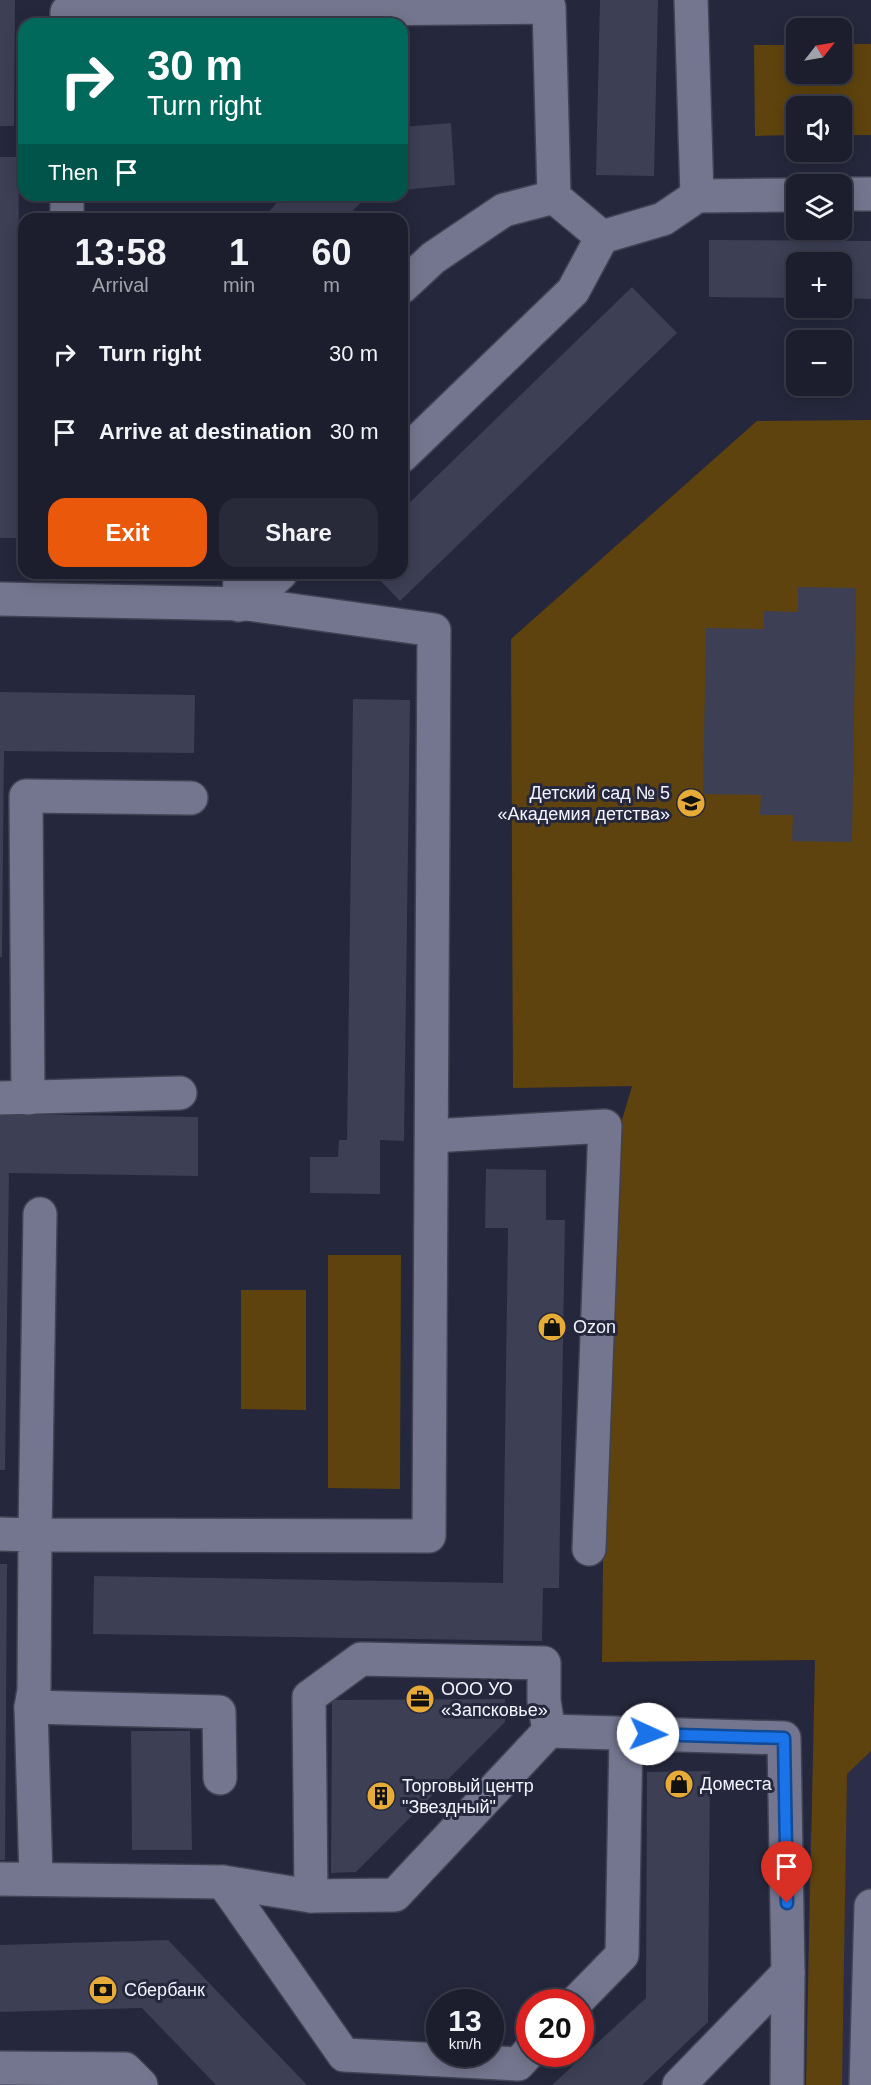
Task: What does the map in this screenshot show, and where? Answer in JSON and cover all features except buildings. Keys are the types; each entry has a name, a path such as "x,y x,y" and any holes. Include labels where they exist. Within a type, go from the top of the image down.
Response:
{"lane":[{"path":"691,0 697,196"},
{"path":"67,18 67,12 549,7 554,197 602,237"},
{"path":"852,195 871,194"},
{"path":"408,450 573,291 602,237 663,219 697,196 786,195"},
{"path":"408,281 433,258 504,210 554,197"},
{"path":"241,579 244,605"},
{"path":"244,605 274,579"},
{"path":"0,599 244,605 434,630 429,1536 0,1534"},
{"path":"180,1093 14,1098 26,796 190,798"},
{"path":"432,1136 605,1126 589,1549"},
{"path":"36,1878 31,1707 34,1690 40,1215"},
{"path":"311,1896 309,1697 362,1659 544,1663 544,1701 549,1731"},
{"path":"31,1707 219,1712 220,1778"},
{"path":"0,1879 223,1882 311,1896 395,1895 549,1731 784,1738 788,1973 787,2085"},
{"path":"589,1989 622,1955 626,1734"},
{"path":"223,1882 344,2055 516,2064"},
{"path":"866,2085 871,1906"},
{"path":"679,2085 788,1973"},
{"path":"0,2068 125,2069 141,2085"}],"shaded area":[{"path":"852,44 871,44 871,135 852,135 852,96 786,96 786,135 755,136 754,45 786,45 786,84 852,84"},
{"path":"871,420 871,1751 847,1774 842,2085 806,2085 815,1660 602,1662 607,1171 632,1086 513,1088 511,639 757,421"},
{"path":"328,1255 401,1255 400,1489 328,1488"},
{"path":"241,1290 306,1290 306,1410 241,1409"},
{"path":"871,1690 871,2085 806,2085 810,1835"}],"place":[{"name":"Детский сад № 5 «Академия детства»","path":"691,803"},
{"name":"Ozon","path":"552,1327"},
{"name":"ООО УО «Запсковье»","path":"420,1699"},
{"name":"Доместа","path":"679,1784"},
{"name":"Торговый центр \"Звездный\"","path":"381,1796"},
{"name":"Сбербанк","path":"103,1990"}],"route":[{"path":"648,1734 784,1738 787,1903"}]}
